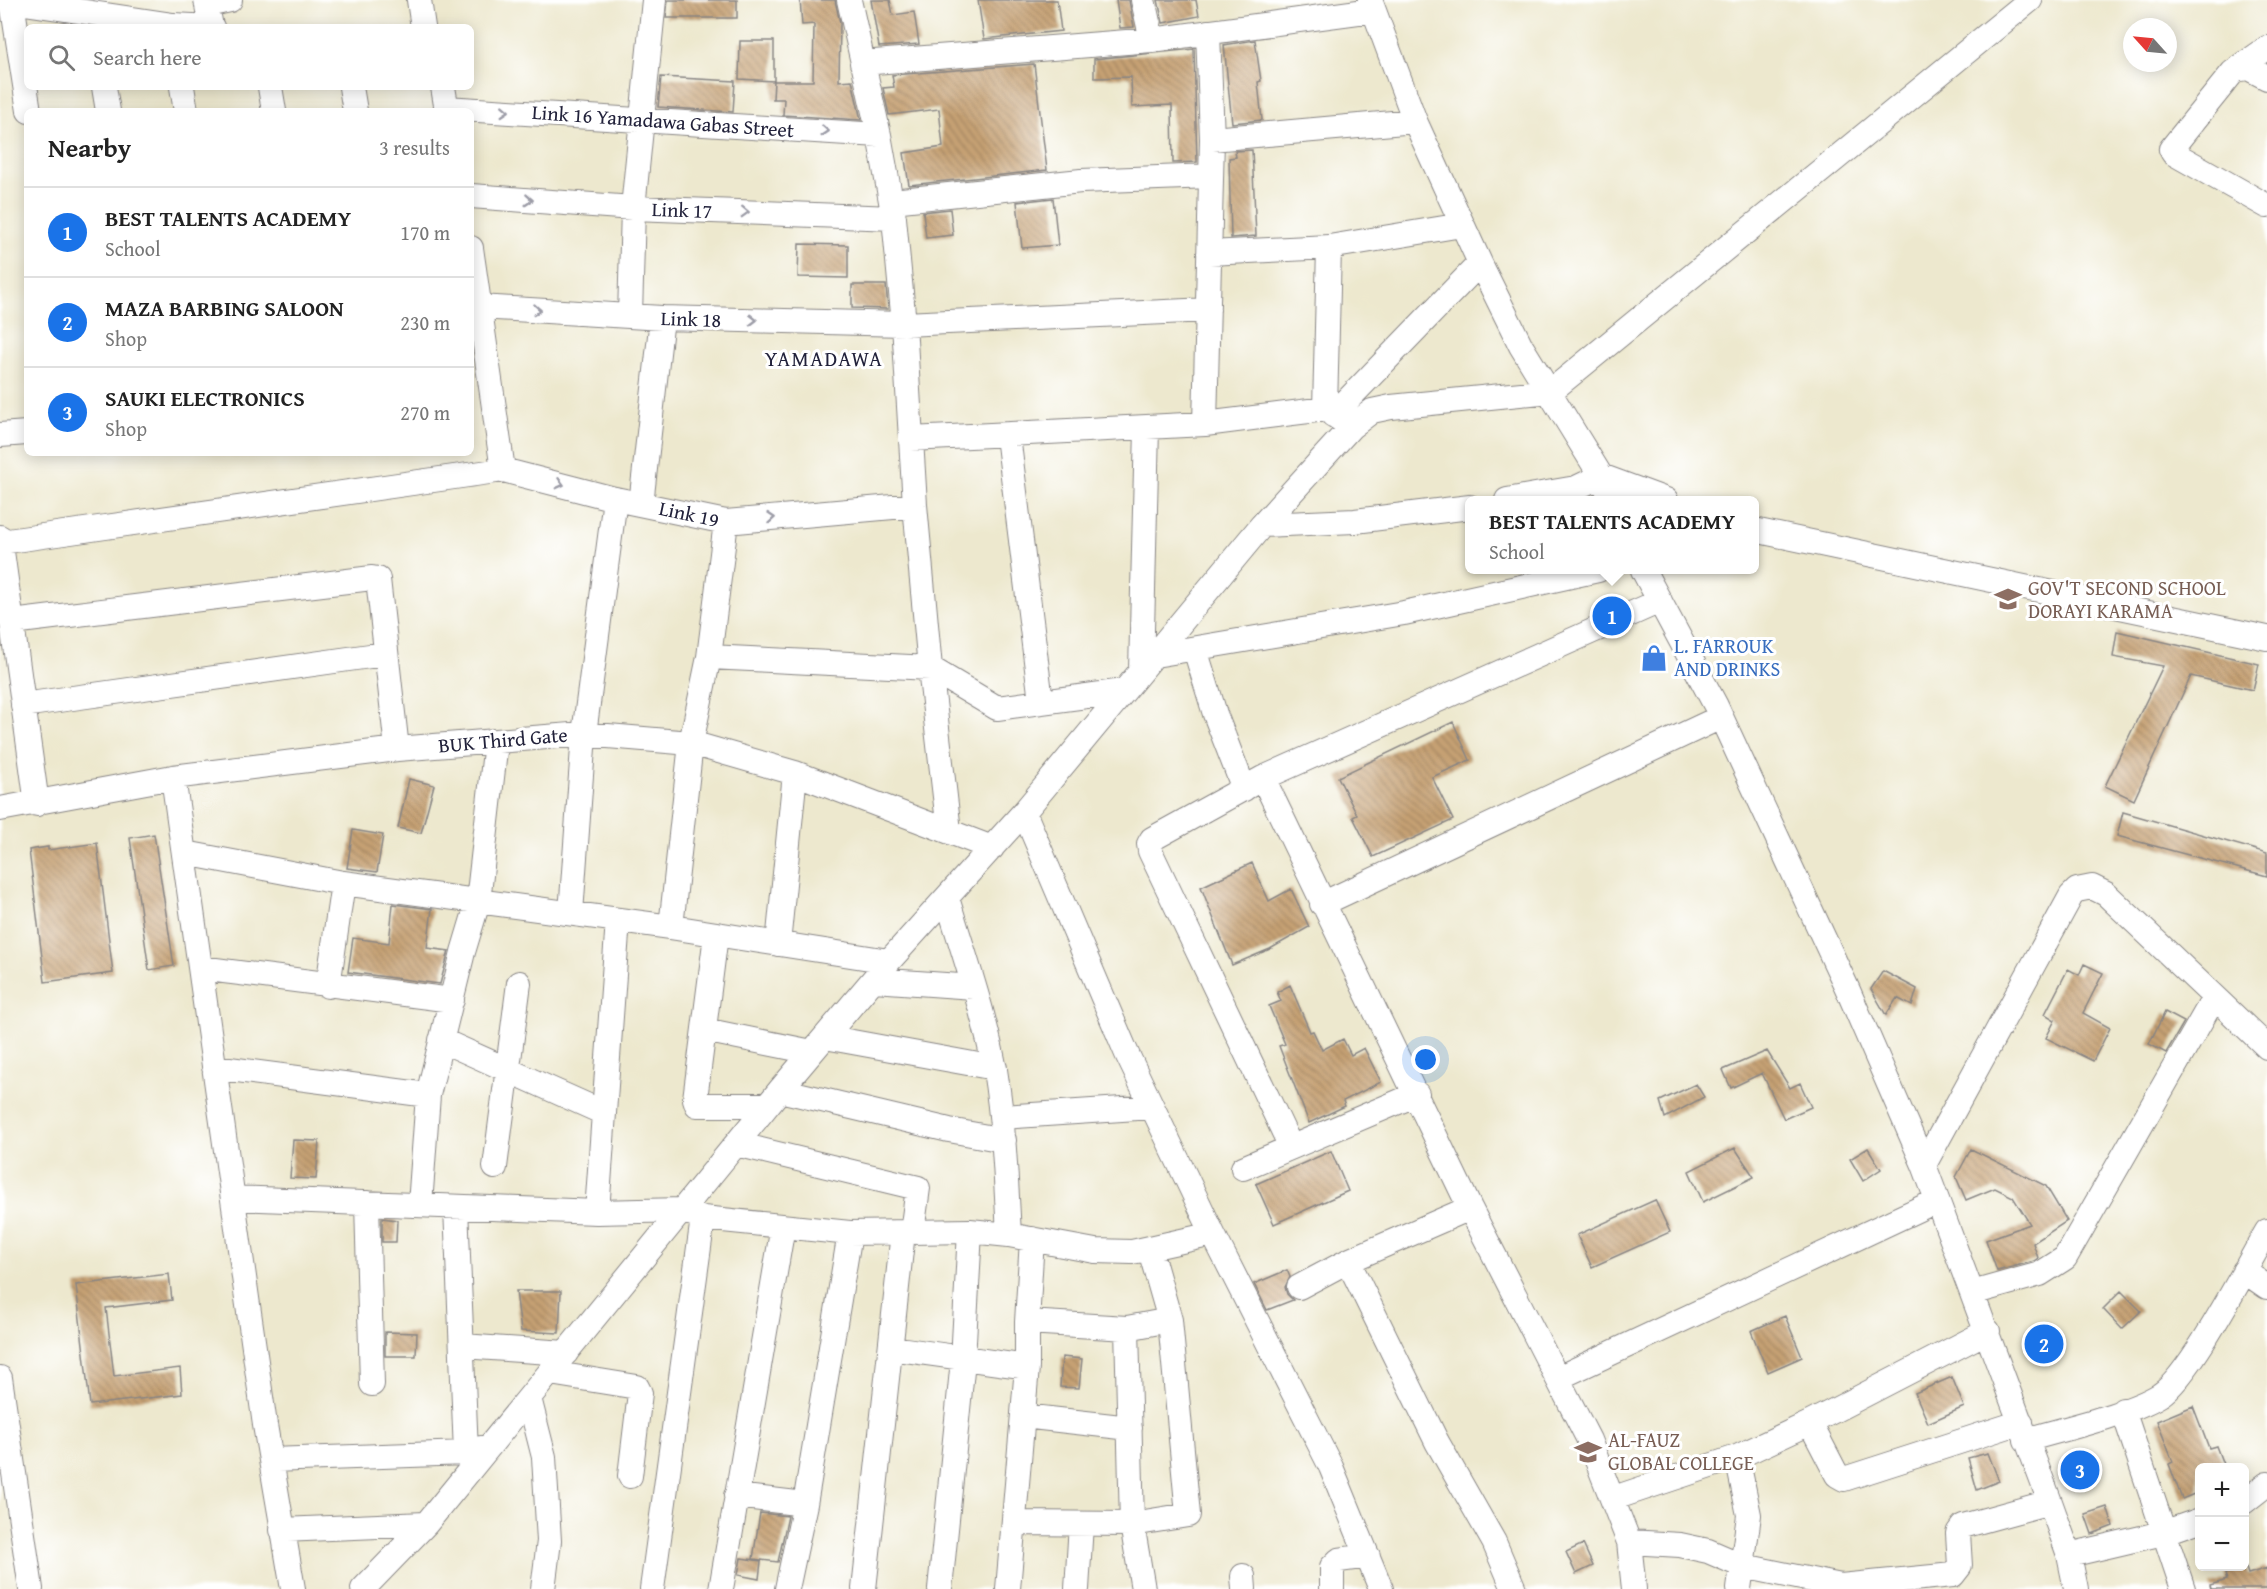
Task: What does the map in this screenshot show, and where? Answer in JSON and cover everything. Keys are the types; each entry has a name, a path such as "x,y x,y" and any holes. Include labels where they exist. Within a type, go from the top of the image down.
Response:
{"street":[{"path":"180,24 209,15 230,0"},
{"path":"419,0 423,24"},
{"path":"630,316 633,208 654,0"},
{"path":"849,0 893,209 904,324 915,505 930,668 949,831"},
{"path":"1143,0 1152,40"},
{"path":"911,439 1008,436 1336,417 1391,407 1551,391 2030,0"},
{"path":"24,85 8,1 93,19 150,24"},
{"path":"862,63 1152,40 1372,5 1415,121 1480,263 1521,346 1551,391 1601,476 1610,496"},
{"path":"1205,424 1212,140 1208,32"},
{"path":"2241,69 2267,48"},
{"path":"2267,78 2248,68 2233,72 2171,149 2173,153 2267,206"},
{"path":"25,90 28,108"},
{"path":"104,90 108,108"},
{"path":"182,90 186,108"},
{"path":"270,90 274,108"},
{"path":"352,90 354,108"},
{"name":"Link 16 Yamadawa Gabas Street","path":"445,102 643,119 879,135"},
{"path":"1212,140 1415,121"},
{"name":"Link 17","path":"474,196 633,208 893,209 1081,181 1210,176"},
{"path":"1209,254 1329,247 1462,225"},
{"path":"1329,247 1336,417"},
{"path":"363,1589 426,1524 566,1353 693,1214 736,1144 881,970 1024,812 1262,525 1336,417 1480,263"},
{"path":"37,804 0,540 503,470 480,377 479,307 474,271"},
{"name":"Link 18","path":"479,307 662,318 904,324 1208,310"},
{"path":"641,504 662,318"},
{"path":"1147,428 1148,663"},
{"path":"0,435 24,433"},
{"path":"1008,436 1041,701"},
{"name":"Link 19","path":"503,470 615,499 726,522 915,505"},
{"path":"1534,496 1576,488 1601,476 1653,496"},
{"path":"571,913 584,734 615,499"},
{"path":"1262,525 1355,521 1465,508"},
{"path":"671,927 691,743 709,657 726,522"},
{"path":"1759,531 2267,638"},
{"path":"1148,663 1195,649 1404,613 1580,574"},
{"path":"1646,574 1721,717 1847,988 1924,1165 1988,1331 2050,1502 2069,1556 2076,1589"},
{"path":"12,622 372,578 379,582 384,654 397,749"},
{"path":"1291,1147 1149,844 1152,839 1253,784 1660,601"},
{"path":"1195,649 1215,714 1322,903 1417,1094 1470,1208 1558,1378 1614,1498 1629,1542 1634,1589"},
{"path":"23,705 384,654"},
{"path":"709,657 930,668 997,708 1124,692"},
{"path":"1322,903 1721,717"},
{"name":"BUK Third Gate","path":"0,809 37,804 173,777 397,749 584,734 691,743 795,773 992,848"},
{"path":"420,1205 428,1095 478,902 496,742"},
{"path":"778,944 795,773"},
{"path":"173,777 271,1460 293,1589"},
{"path":"1024,812 1152,1107 1213,1234 1331,1467 1381,1589"},
{"path":"185,853 343,883 671,927 778,944 881,970 974,987"},
{"path":"328,986 343,883"},
{"path":"1924,1165 2071,896 2077,890 2091,886 2106,894 2267,1047"},
{"path":"947,898 974,987 994,1068 1021,1237 1027,1322 1027,1367 1008,1589"},
{"path":"597,1212 618,920"},
{"path":"716,935 695,1098 697,1105 774,1098 1004,1140"},
{"path":"200,969 452,1000"},
{"path":"495,1167 506,1067 519,983"},
{"path":"1972,1293 2040,1274 2065,1258 2214,998"},
{"path":"704,1030 994,1068"},
{"path":"441,1040 506,1067 604,1113"},
{"path":"214,1067 428,1095"},
{"path":"1243,1168 1417,1094"},
{"path":"1002,1117 1152,1107"},
{"path":"736,1144 918,1188 908,1232 891,1348 864,1589"},
{"path":"233,1197 693,1214 850,1233 970,1232 1021,1237 1095,1251 1150,1250 1213,1234"},
{"path":"1558,1378 1936,1201"},
{"path":"367,1203 372,1384"},
{"path":"456,1207 466,1453"},
{"path":"1299,1287 1348,1261 1470,1208"},
{"path":"652,1589 693,1214"},
{"path":"721,1589 783,1226"},
{"path":"1810,1423 1838,1475 1844,1479 2024,1431 2122,1410 2162,1394 2175,1381 2267,1231"},
{"path":"940,1589 963,1360 970,1232"},
{"path":"787,1589 805,1504 850,1233"},
{"path":"1014,1523 1132,1524 1188,1515 1170,1320 1150,1250"},
{"path":"1348,1261 1437,1442 1494,1542 1514,1589"},
{"path":"2244,1271 2267,1287"},
{"path":"1027,1322 1127,1328 1170,1320"},
{"path":"1127,1328 1132,1524 1143,1589"},
{"path":"1614,1498 1737,1457 1810,1423 1988,1331"},
{"path":"462,1346 566,1353"},
{"path":"891,1348 963,1360 1027,1367"},
{"path":"550,1373 637,1387 640,1393 630,1476"},
{"path":"0,1378 3,1420 31,1589"},
{"path":"529,1398 544,1457 549,1541 543,1589"},
{"path":"2122,1410 2183,1589"},
{"path":"1023,1416 1130,1428"},
{"path":"271,1460 466,1453 490,1445"},
{"path":"1737,1457 1749,1515 1741,1577"},
{"path":"2249,1498 2267,1484"},
{"path":"736,1496 805,1504"},
{"path":"1629,1542 1680,1545 1708,1551 1741,1577 1841,1588 1953,1575 1960,1566 1958,1533 1963,1526 2050,1502"},
{"path":"2069,1556 2163,1533 2195,1521"},
{"path":"282,1530 426,1524"},
{"path":"1077,1589 1081,1524"},
{"path":"1332,1589 1332,1567 1339,1560 1368,1556"}],"building":[{"path":"668,0 737,0 737,18 666,18"},
{"path":"800,0 835,0 840,23 839,81 852,80 861,120 783,115 784,99 773,99 774,81 813,81 814,24 802,25"},
{"path":"871,0 890,0 893,15 914,12 919,44 879,47"},
{"path":"978,0 1057,0 1061,31 984,39"},
{"path":"1116,0 1129,0 1134,27 1120,28"},
{"path":"1158,0 1196,0 1199,16 1163,23"},
{"path":"1255,40 1261,81 1258,82 1262,120 1232,123 1224,45"},
{"path":"740,41 774,41 774,81 739,79"},
{"path":"1194,49 1197,162 1173,163 1172,105 1132,107 1131,77 1094,78 1094,59"},
{"path":"1034,64 1047,170 909,185 904,153 943,147 939,109 889,115 883,88 894,87 892,75"},
{"path":"661,77 735,81 733,112 658,107"},
{"path":"1252,150 1256,236 1231,238 1229,158 1236,157 1235,151"},
{"path":"1053,198 1058,245 1022,248 1017,202"},
{"path":"950,209 953,235 926,238 923,212"},
{"path":"799,244 848,245 848,278 798,277"},
{"path":"852,285 886,285 888,309 852,308"},
{"path":"2117,631 2259,664 2253,690 2191,676 2134,800 2105,786 2163,666 2113,657"},
{"path":"1453,722 1470,760 1432,777 1453,820 1373,857 1353,817 1357,815 1338,777"},
{"path":"409,779 434,785 421,833 398,828"},
{"path":"2123,812 2267,853 2267,876 2117,836"},
{"path":"353,830 383,835 377,872 347,868"},
{"path":"154,834 174,966 149,970 130,838"},
{"path":"97,843 113,973 45,982 29,850 48,847 48,850"},
{"path":"1252,863 1269,901 1291,889 1309,927 1270,949 1232,965 1201,887"},
{"path":"393,904 432,909 427,948 449,951 440,984 348,972 353,938 389,943"},
{"path":"2084,964 2103,973 2083,1013 2110,1028 2093,1061 2046,1038 2055,1020 2045,1014 2068,969 2079,975"},
{"path":"1883,971 1917,989 1912,1006 1897,998 1886,1015 1871,989"},
{"path":"1290,985 1310,1032 1313,1031 1322,1050 1343,1039 1351,1055 1364,1048 1381,1082 1343,1101 1345,1106 1309,1123 1279,1046 1285,1044 1269,1006 1281,1001 1277,992"},
{"path":"2165,1012 2184,1022 2166,1053 2149,1044"},
{"path":"1767,1051 1790,1088 1800,1083 1811,1107 1784,1119 1762,1073 1731,1088 1723,1070"},
{"path":"1696,1084 1704,1097 1665,1118 1660,1101"},
{"path":"293,1140 319,1141 316,1179 290,1178"},
{"path":"1735,1148 1754,1177 1703,1202 1689,1171"},
{"path":"1868,1148 1881,1169 1863,1181 1850,1159"},
{"path":"1971,1149 2046,1186 2067,1221 2033,1243 2038,1258 2034,1261 1997,1271 1986,1240 2030,1224 2013,1197 1995,1188 1966,1200 1956,1177"},
{"path":"1331,1151 1348,1191 1274,1224 1256,1184"},
{"path":"1655,1200 1670,1232 1592,1267 1577,1235"},
{"path":"382,1218 397,1220 396,1242 382,1242"},
{"path":"1287,1270 1290,1277 1285,1287 1287,1294 1293,1300 1267,1310 1254,1284"},
{"path":"169,1274 172,1300 106,1308 114,1376 180,1368 182,1394 90,1405 76,1285"},
{"path":"516,1291 561,1291 559,1333 521,1331"},
{"path":"2121,1291 2141,1311 2122,1329 2103,1309"},
{"path":"1785,1316 1802,1357 1768,1372 1751,1331"},
{"path":"385,1332 417,1333 416,1356 385,1356"},
{"path":"1062,1357 1082,1359 1079,1388 1060,1387"},
{"path":"1952,1377 1964,1407 1928,1423 1915,1393"},
{"path":"2193,1406 2209,1448 2216,1446 2222,1463 2195,1463 2195,1494 2182,1499 2169,1464 2173,1462 2157,1421"},
{"path":"1988,1453 1999,1481 1977,1490 1968,1458"},
{"path":"2107,1507 2113,1526 2092,1534 2085,1514"},
{"path":"760,1513 788,1516 778,1562 753,1559"},
{"path":"1583,1544 1593,1566 1576,1574 1566,1552"},
{"path":"741,1558 761,1561 759,1579 738,1575"},
{"path":"2267,1568 2267,1589 2211,1589 2210,1585 2227,1580 2225,1574 2247,1571 2248,1574"}],"place":[{"name":"GOV'T SECOND SCHOOL DORAYI KARAMA","path":"2008,599"},
{"name":"BEST TALENTS ACADEMY","path":"1612,616"},
{"name":"L. FARROUK AND DRINKS","path":"1654,658"},
{"name":"MAZA BARBING SALOON","path":"2044,1344"},
{"name":"AL-FAUZ GLOBAL COLLEGE","path":"1588,1452"},
{"name":"SAUKI ELECTRONICS","path":"2080,1470"}],"district":[{"name":"YAMADAWA","path":"824,359"}]}
